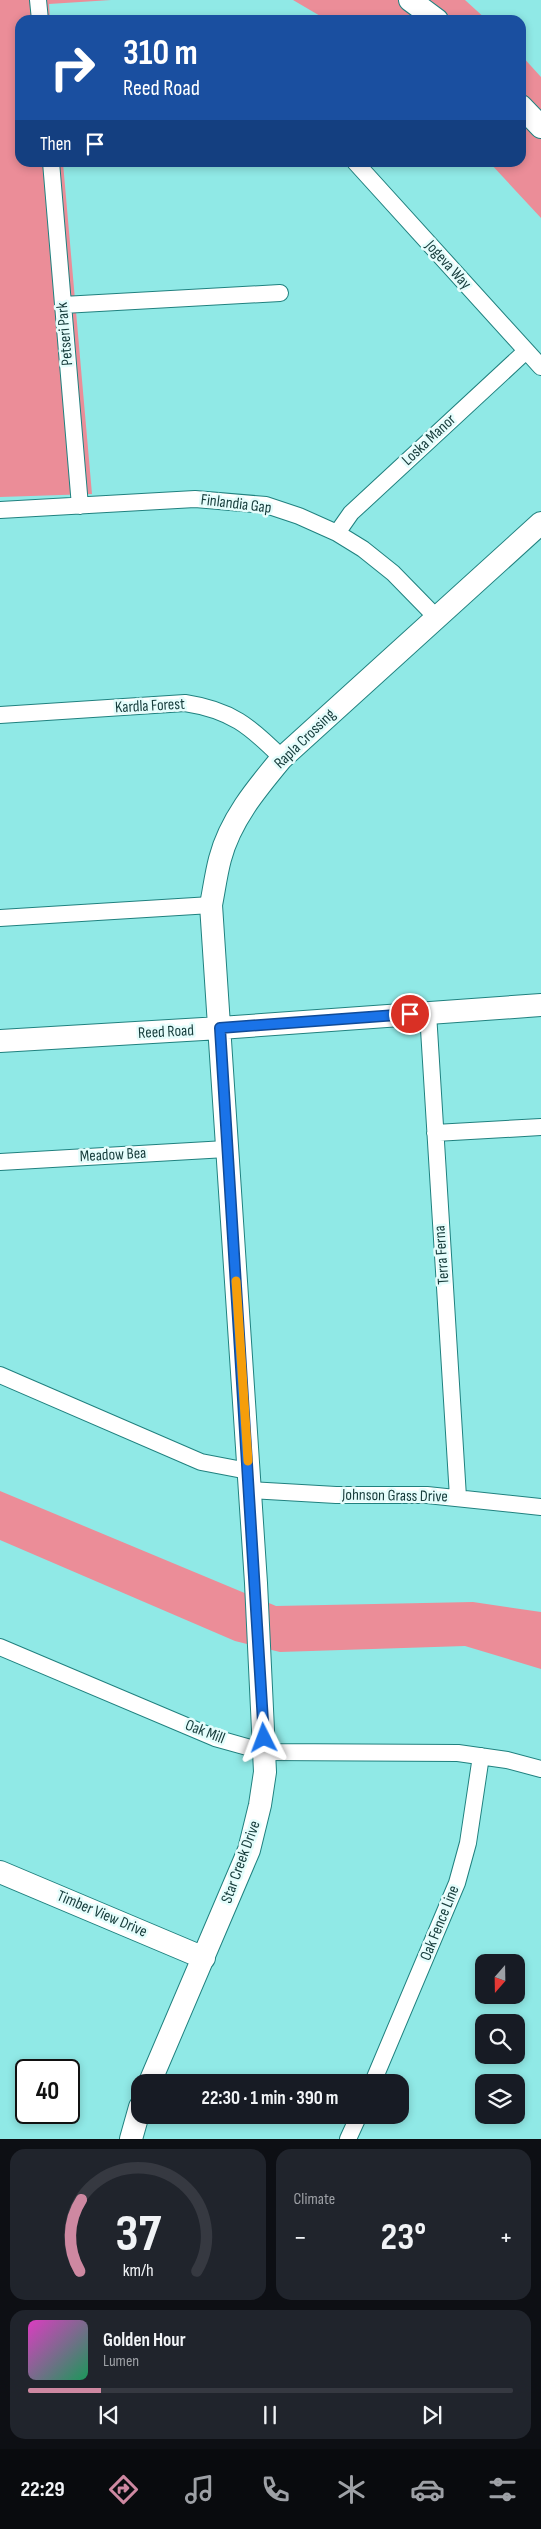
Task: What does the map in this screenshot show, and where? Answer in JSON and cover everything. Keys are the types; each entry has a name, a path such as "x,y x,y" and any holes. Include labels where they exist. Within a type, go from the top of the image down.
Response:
{"street":[{"path":"38,0 40,15"},
{"path":"410,0 430,15"},
{"path":"526,111 541,127"},
{"name":"Petseri Park","path":"51,167 80,506"},
{"name":"Jogeva Way","path":"360,167 541,367"},
{"path":"63,305 280,293"},
{"name":"Loska Manor","path":"337,533 351,513 526,351"},
{"name":"Finlandia Gap","path":"0,510 195,499 231,500 266,505 299,516 337,533 363,549 394,573 436,617"},
{"name":"Rapla Crossing","path":"220,1028 211,905 220,858 234,824 253,793 282,758 541,523"},
{"name":"Kardla Forest","path":"0,715 185,703 207,706 232,716 259,736 282,758"},
{"path":"0,918 211,905"},
{"name":"Reed Road","path":"0,1041 220,1028 541,1005"},
{"name":"Terra Ferna","path":"428,1013 458,1497"},
{"name":"Star Creek Drive","path":"153,2074 251,1844 260,1805 265,1752 249,1480 226,1149 220,1028"},
{"path":"435,1133 541,1127"},
{"name":"Meadow Bea","path":"0,1162 226,1149"},
{"name":"Johnson Grass Drive","path":"0,1375 201,1462 249,1480 336,1495 458,1497 541,1507"},
{"name":"Oak Mill","path":"0,1647 215,1738 265,1752 437,1751 481,1756 541,1769"},
{"name":"Oak Fence Line","path":"376,2074 457,1883 468,1843 481,1756"},
{"name":"Timber View Drive","path":"0,1872 204,1958"},
{"path":"131,2139 135,2124"},
{"path":"348,2139 355,2124"}],"shaded area":[{"path":"0,0 111,0 49,4 50,15 15,15 15,167 63,167 92,494 0,497"},
{"path":"293,0 465,0 482,15 318,15"},
{"path":"526,60 541,77 541,218 494,167 526,167"},
{"path":"0,1491 276,1606 473,1602 541,1612 541,1669 465,1646 280,1652 235,1641 0,1540"}],"slow traffic":[{"path":"236,1281 248,1461"}],"route":[{"path":"264,1738 220,1028 410,1014"}]}
